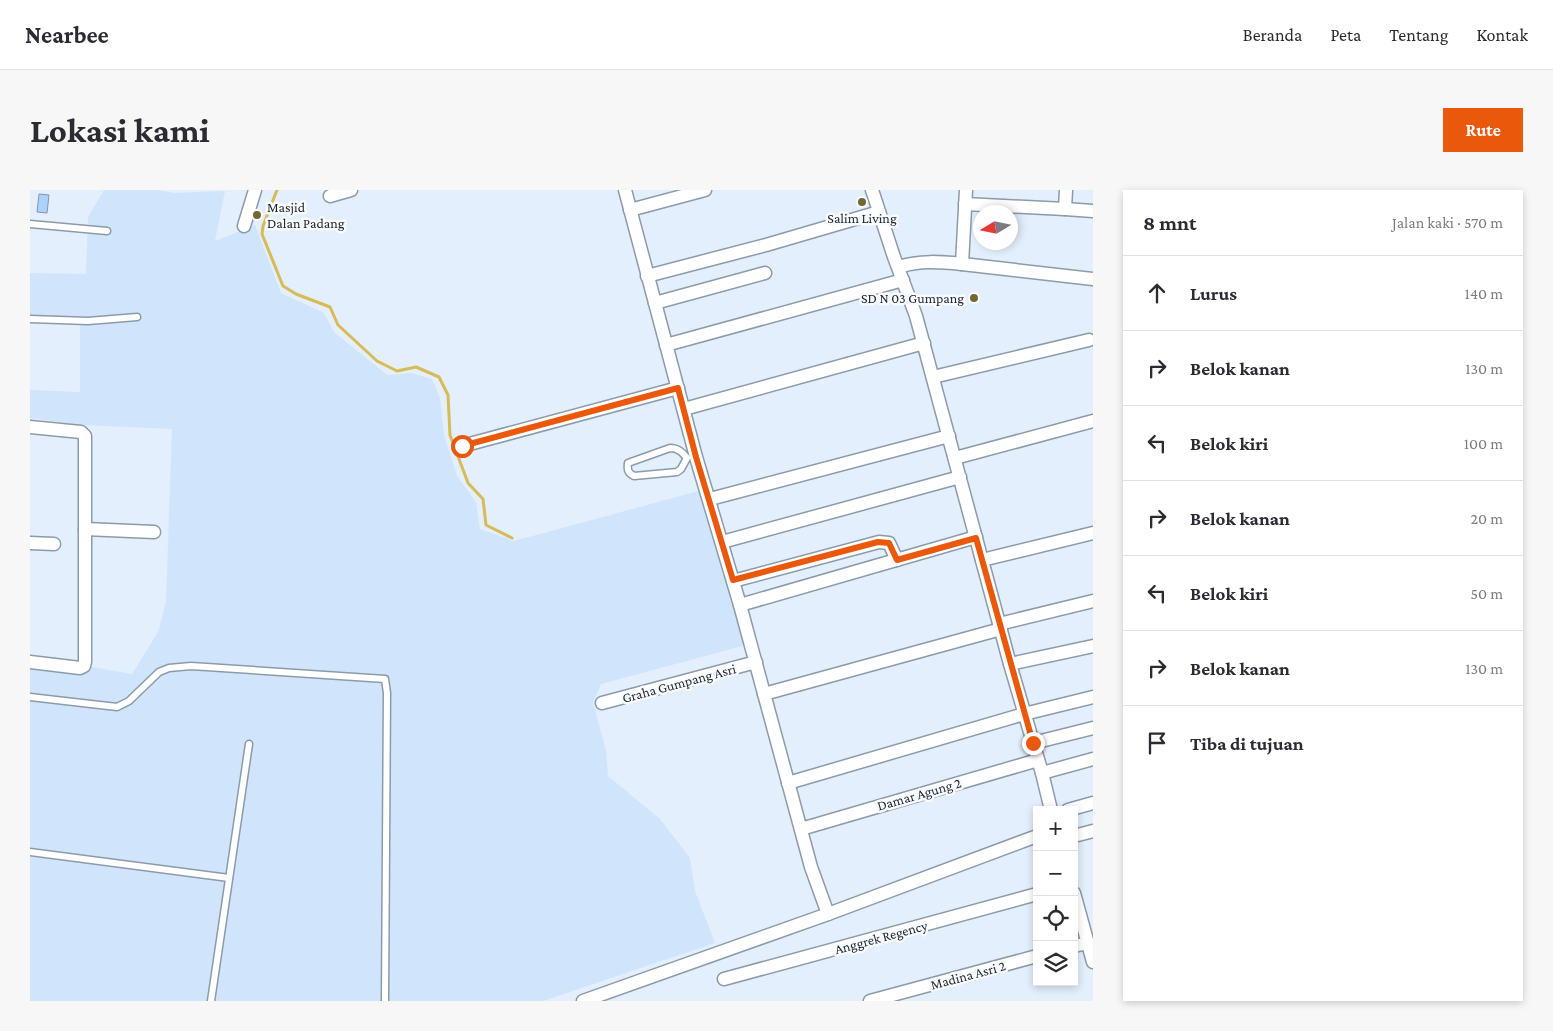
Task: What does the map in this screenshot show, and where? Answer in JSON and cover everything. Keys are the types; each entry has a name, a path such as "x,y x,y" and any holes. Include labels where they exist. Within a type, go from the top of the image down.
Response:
{"street":[{"path":"244,226 255,190"},
{"path":"330,196 351,190"},
{"path":"625,190 684,409 692,457 710,499 811,867 828,914"},
{"path":"630,210 705,190"},
{"path":"872,190 924,343 1050,806"},
{"path":"962,264 966,190"},
{"path":"1066,190 1066,209"},
{"path":"965,204 1093,211"},
{"path":"647,276 766,245 879,212"},
{"path":"899,267 918,262 932,262 1093,279"},
{"path":"655,303 765,273"},
{"path":"666,345 903,280"},
{"path":"933,377 1089,340"},
{"path":"684,409 924,343"},
{"path":"462,446 678,388"},
{"path":"955,458 1093,421"},
{"path":"30,427 81,432 85,436 85,662 84,666 80,668 30,662"},
{"path":"710,499 949,436"},
{"path":"722,542 960,477"},
{"path":"85,529 154,532"},
{"path":"982,560 1093,534"},
{"path":"740,605 976,538"},
{"path":"733,580 878,542 889,543 897,560"},
{"path":"30,543 54,544"},
{"path":"764,694 1093,601"},
{"path":"1010,664 1093,646"},
{"name":"Graha Gumpang Asri","path":"602,703 756,662"},
{"path":"788,783 1024,714 1093,697"},
{"path":"1033,743 1093,728"},
{"path":"1042,773 1093,759"},
{"name":"Damar Agung 2","path":"801,829 1038,760"},
{"path":"1078,807 1093,803"},
{"path":"1078,835 1093,831"},
{"path":"591,1000 1033,837"},
{"name":"Anggrek Regency","path":"724,979 1033,895"},
{"path":"1076,896 1087,918 1088,942 1092,957"},
{"path":"1078,945 1088,942"},
{"name":"Madina Asri 2","path":"870,1001 1033,957"}],"lane":[{"path":"30,224 107,231"},
{"path":"30,320 88,321 137,318"},
{"path":"670,448 676,448 692,457 681,469 670,474 634,476 629,474 627,469 628,463 670,448"},
{"path":"30,697 117,707 129,701 159,672 169,668 191,666 385,679 387,693 385,1001"},
{"path":"211,1001 249,744"},
{"path":"30,852 229,878"}],"shaded area":[{"path":"104,190 157,190 174,193 225,191 215,241 255,225 281,293 324,313 334,332 387,375 412,373 432,379 440,398 444,435 457,476 476,502 480,529 514,541 706,489 750,644 601,684 593,703 606,750 608,776 660,819 690,858 695,891 715,943 543,1001 30,1001 30,656 132,674 158,632 166,602 172,429 83,425 30,418 30,390 80,392 80,317 30,319 30,273 86,274 88,217"}],"building":[{"path":"39,194 49,195 47,213 37,212"}],"waterway":[{"path":"277,190 263,226 262,234 283,286 296,294 330,307 338,325 377,361 397,371 416,367 439,377 448,395 450,435 468,483 483,499 486,525 512,538"}],"place":[{"name":"Salim Living","path":"862,202"},
{"name":"Masjid Dalan Padang","path":"257,215"},
{"name":"SD N 03 Gumpang","path":"974,298"}],"route":[{"path":"462,446 678,388 696,457 733,580 878,542 884,541 889,543 897,560 976,538 1033,743"}]}
